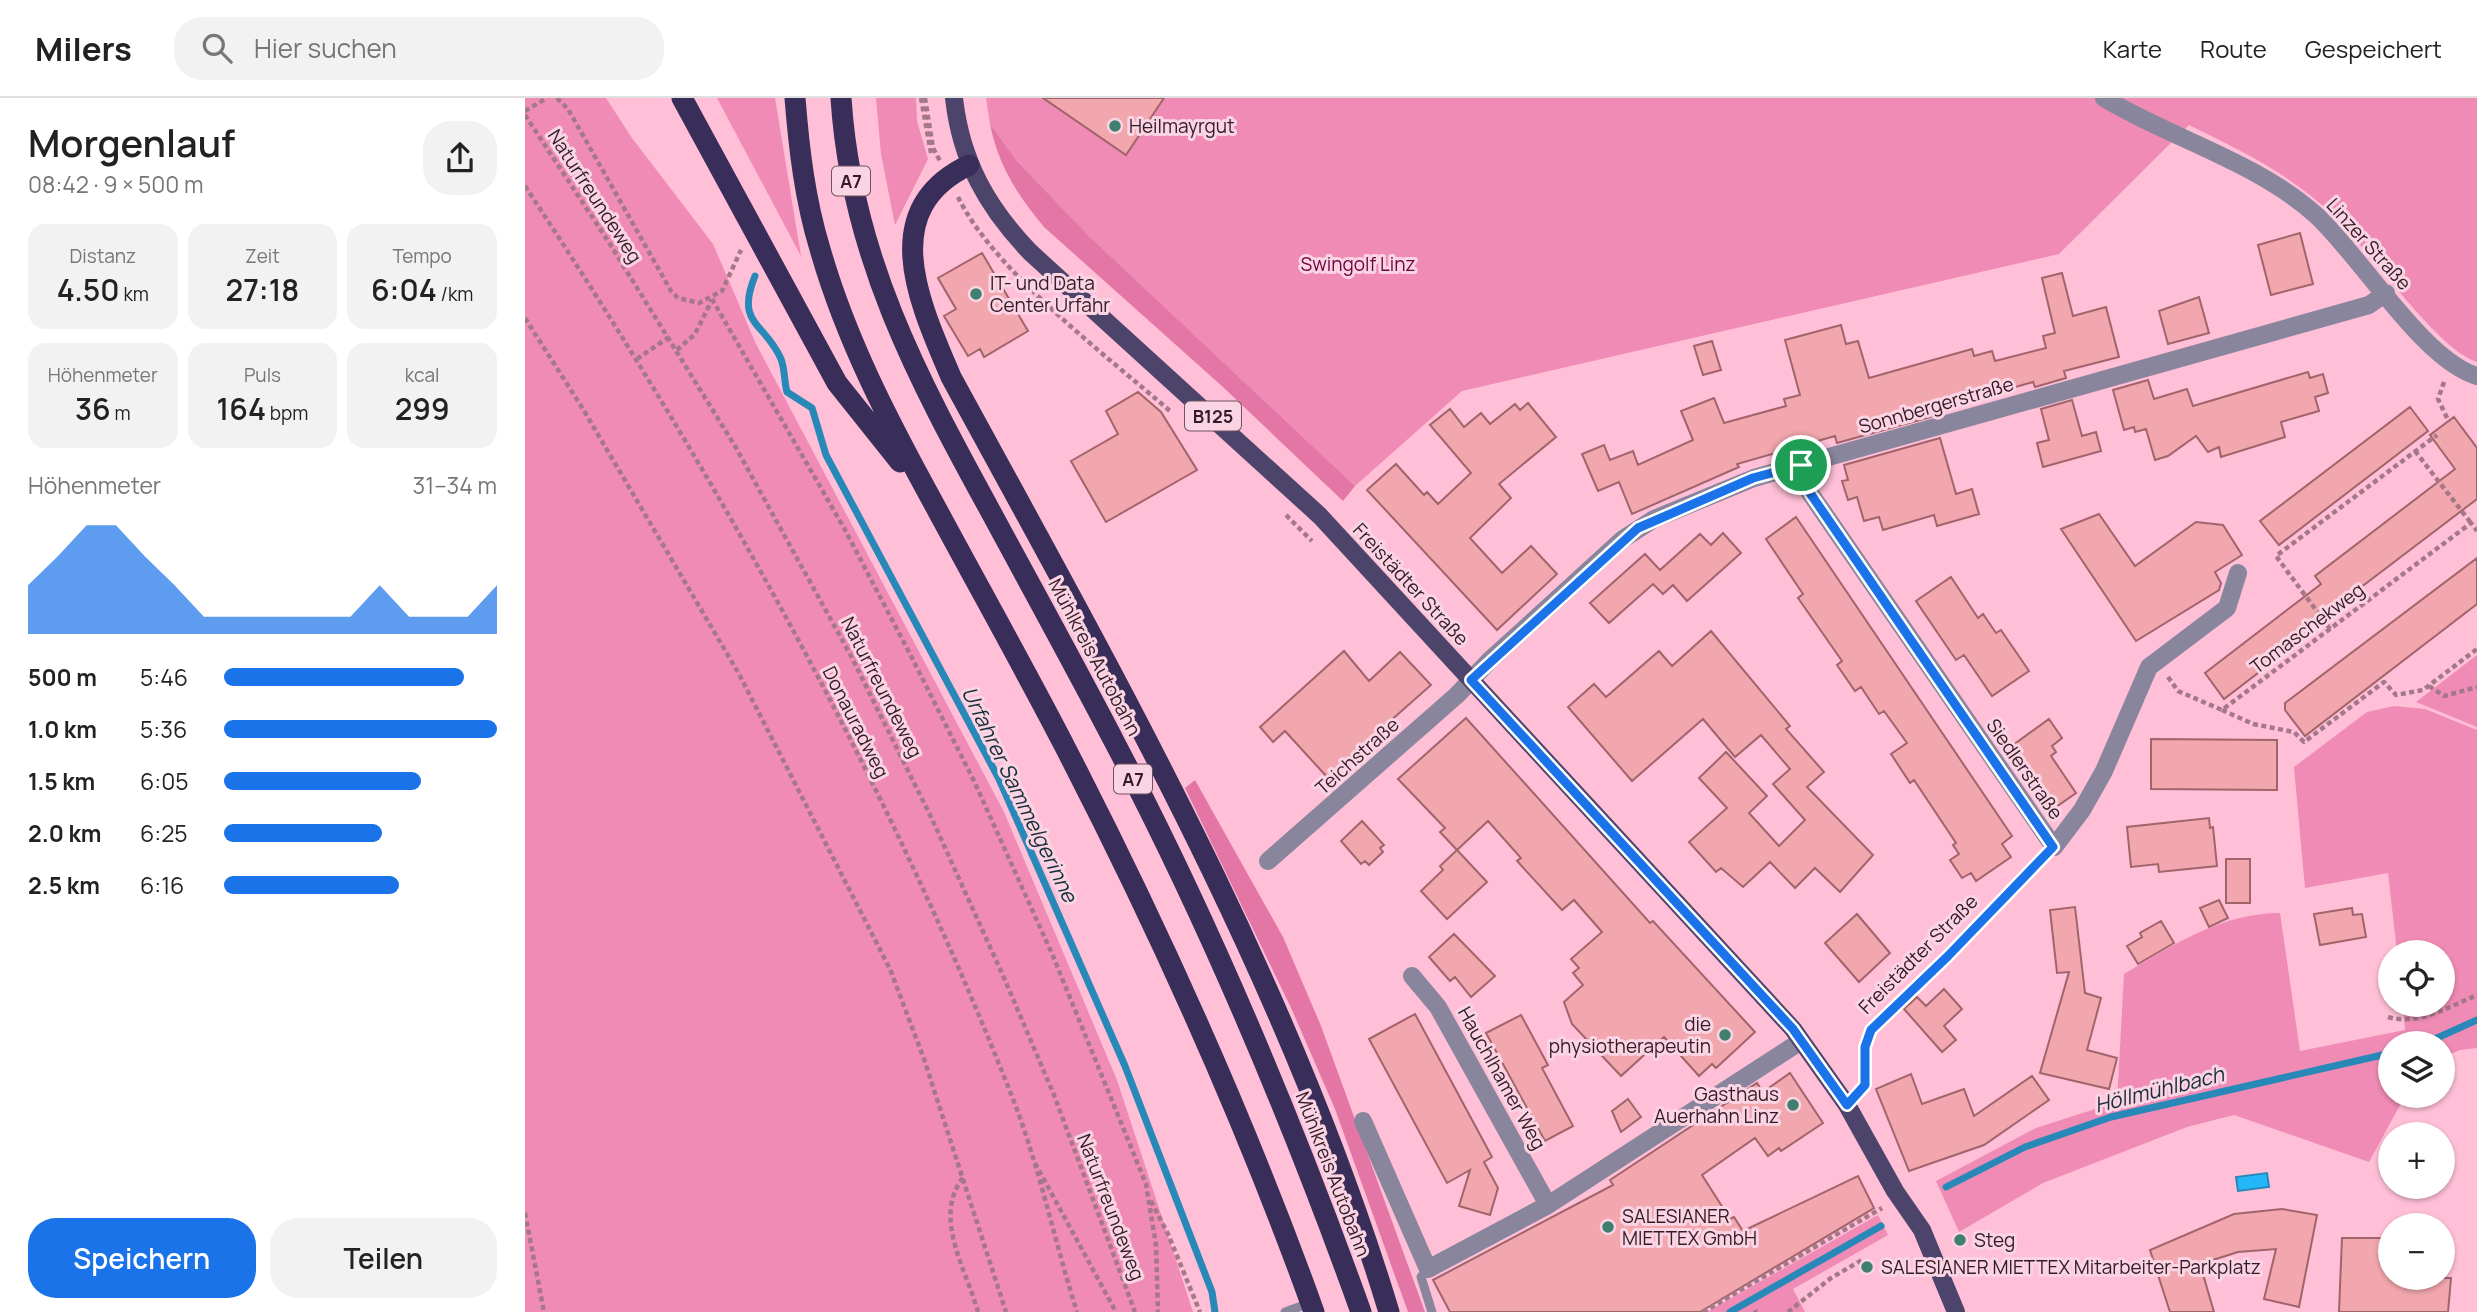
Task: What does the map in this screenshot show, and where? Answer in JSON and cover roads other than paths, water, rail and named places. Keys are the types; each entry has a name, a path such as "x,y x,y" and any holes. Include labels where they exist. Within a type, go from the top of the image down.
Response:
{"highway":[{"name":"A7","path":"795,98 799,148 809,204 829,280 849,334 880,402 1062,742 1167,952 1245,1132 1312,1308"},
{"name":"Mühlkreis Autobahn","path":"841,98 847,163 860,222 898,333 927,396 1115,743 1197,909 1299,1145 1361,1312"},
{"path":"682,102 837,383 932,502"},
{"path":"969,165 947,175 930,193 916,219 912,234 916,278 935,340 951,377 1184,815 1240,931 1331,1147 1389,1312"}],"main road":[{"name":"Freistädter Straße","path":"954,98 969,165 988,204 1030,252 1320,516 1801,1041 1847,1105 1895,1191 1923,1230 1956,1312"}],"street":[{"name":"Linzer Straße","path":"2104,98 2249,172 2303,205 2326,225 2452,366 2477,376"},
{"name":"Sonnbergerstraße","path":"1471,680 1638,528 1753,478 2368,305 2386,293"},
{"name":"Siedlerstraße","path":"1801,465 1810,493 2053,847 2088,800 2104,771 2141,679 2156,660 2227,608 2238,573"},
{"name":"Teichstraße","path":"1268,861 1471,680"},
{"name":"Hauchlhamer Weg","path":"1412,976 1438,1007 1548,1205"},
{"path":"1363,1121 1428,1269 1548,1205 1801,1041"}],"lane":[{"name":"Freistädter Straße","path":"1847,1105 1865,1085 1865,1047 1871,1030 1948,956 2053,847"},
{"path":"1428,1269 1421,1277 1431,1312"},
{"path":"1285,1312 1312,1308"}],"water":[{"path":"2267,1173 2269,1187 2238,1191 2236,1177"}],"waterway":[{"name":"Urfahrer Sammelgerinne","path":"755,276 748,304 750,314 781,359 787,392 812,408 826,455 999,779 1125,1066 1212,1292 1215,1312"},
{"name":"Höllmühlbach","path":"2453,1031 2477,1020"},
{"name":"Höllmühlbach","path":"1946,1187 2025,1147 2111,1117 2378,1056"},
{"name":"Höllmühlbach","path":"1730,1312 1881,1226"}],"place":[{"name":"Heilmayrgut","path":"1115,126"},
{"name":"IT- und Data Center Urfahr","path":"976,294"},
{"name":"die physiotherapeutin","path":"1725,1035"},
{"name":"Gasthaus Auerhahn Linz","path":"1793,1105"},
{"name":"SALESIANER MIETTEX GmbH","path":"1608,1227"},
{"name":"Steg","path":"1960,1240"},
{"name":"SALESIANER MIETTEX Mitarbeiter-Parkplatz","path":"1867,1267"}],"park label":[{"name":"Swingolf Linz","path":"1358,264"}]}
